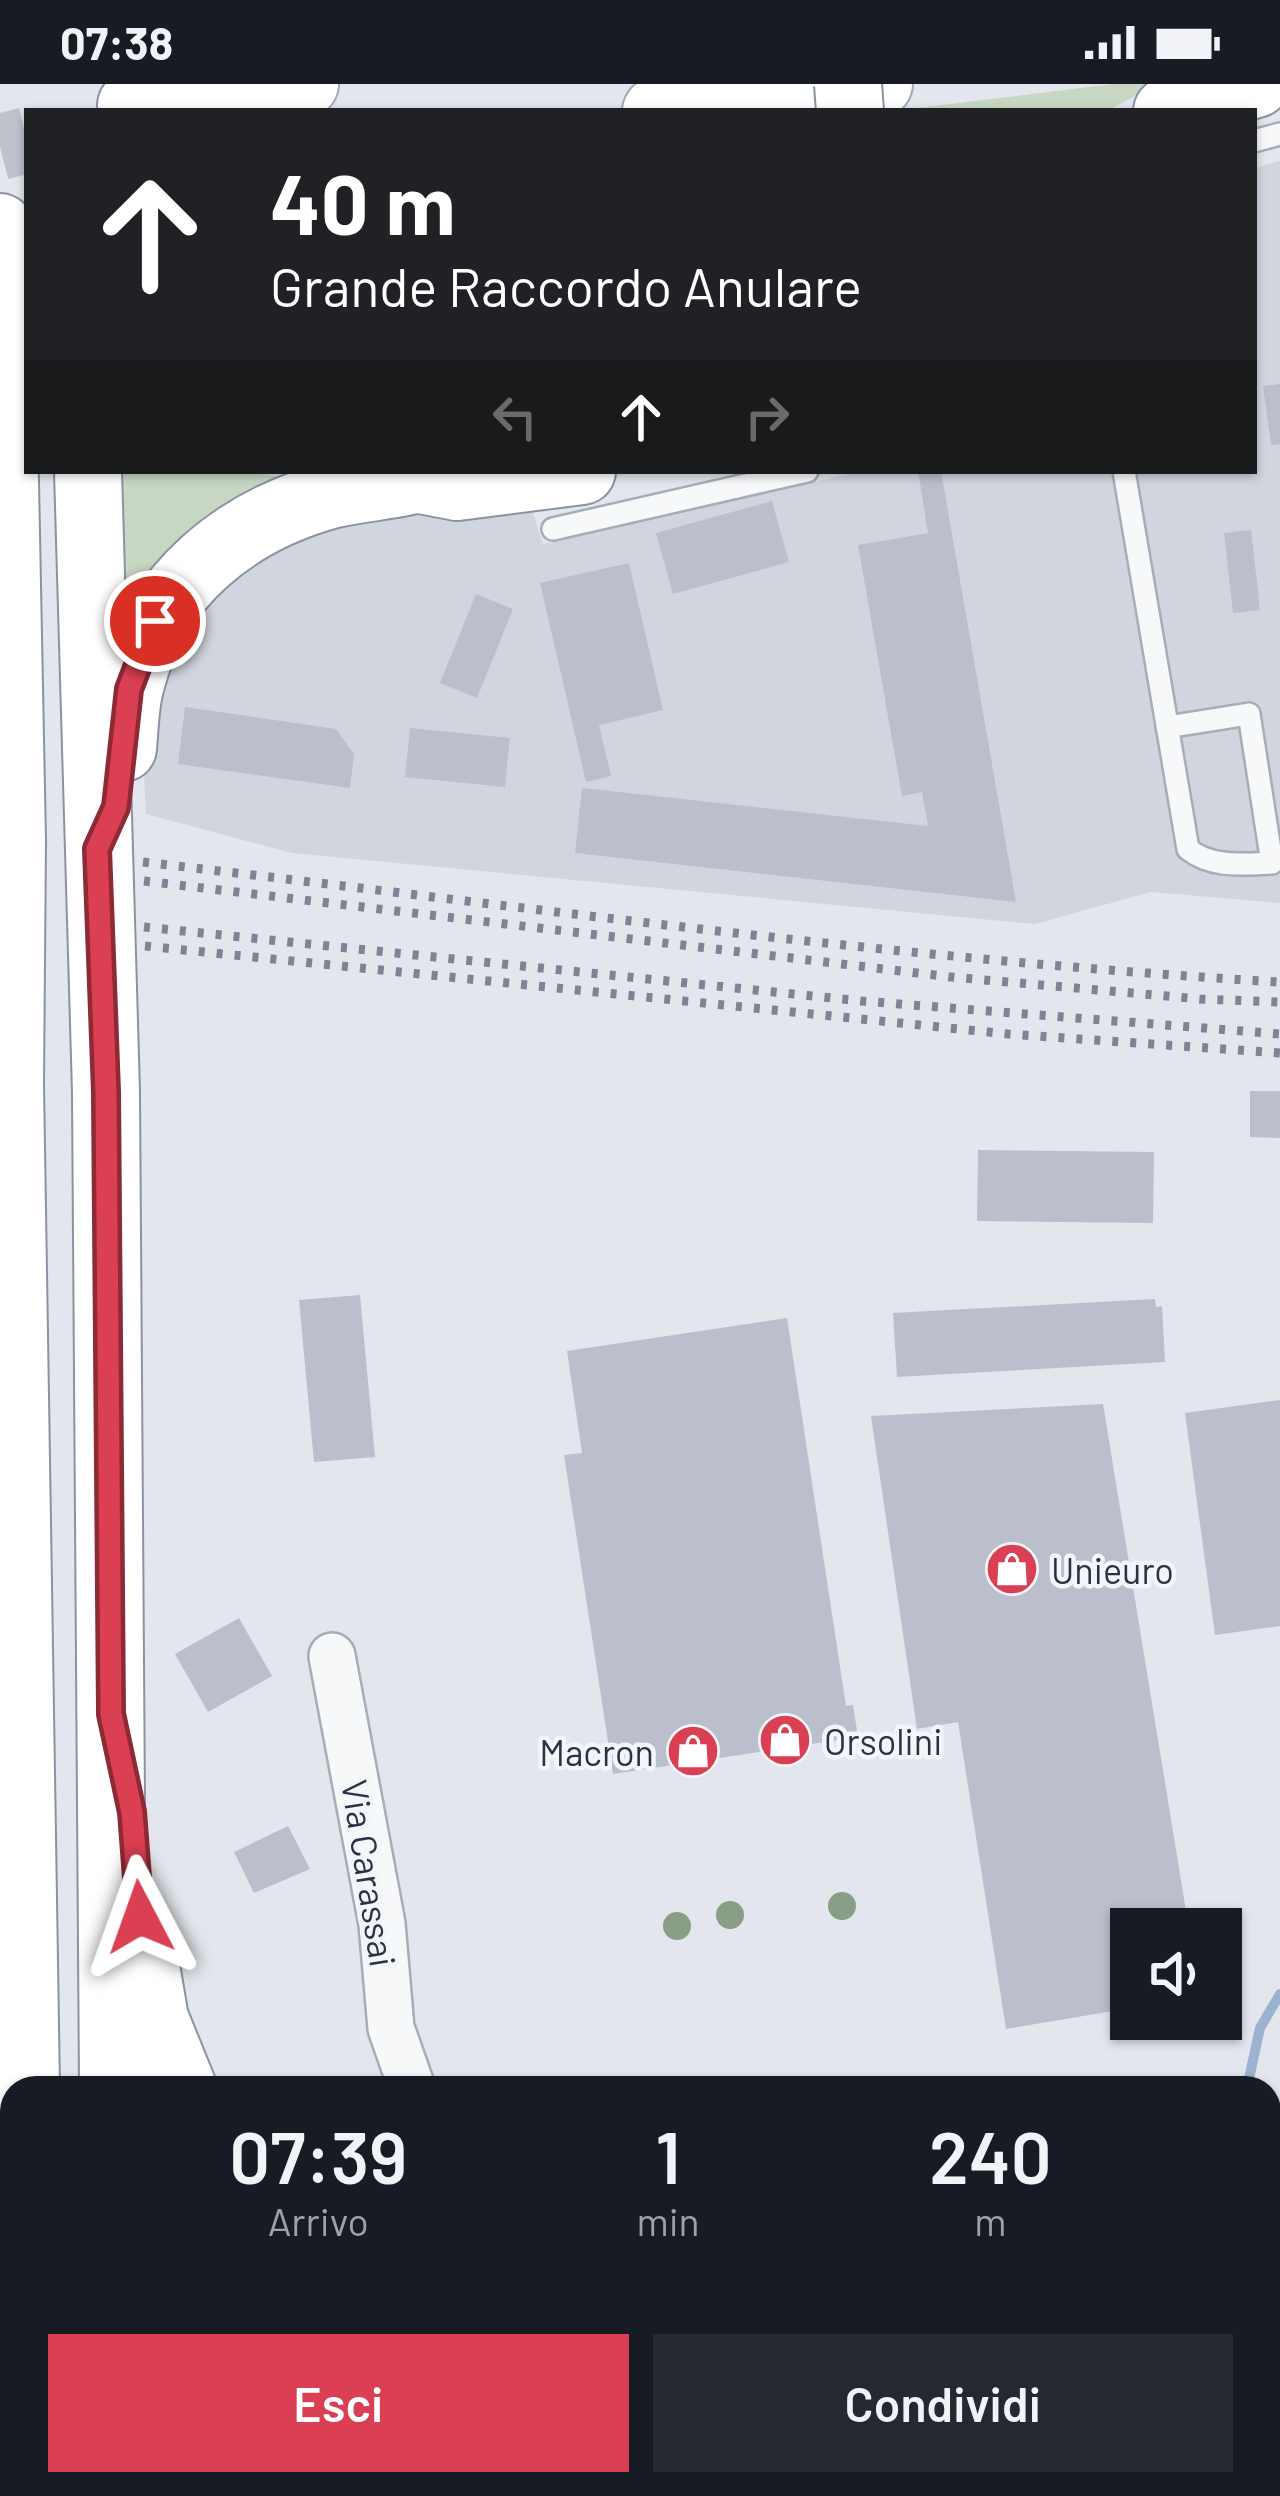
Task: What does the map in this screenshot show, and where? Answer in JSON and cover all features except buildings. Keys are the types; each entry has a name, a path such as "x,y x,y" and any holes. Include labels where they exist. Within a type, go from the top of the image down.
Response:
{"main road":[{"path":"127,99 199,99 304,84"},
{"path":"681,108 879,84"},
{"path":"1177,108 1256,84"},
{"path":"0,226 26,2076"},
{"path":"88,474 106,1092 113,2076"},
{"path":"97,849 116,807 129,689 155,621 185,580 231,539 284,510 335,494 430,476 457,487 559,474"},
{"path":"111,1714 132,1812 148,1989 154,2019 178,2076"}],"street":[{"name":"Via Carassai","path":"332,1656 382,1924 392,2028 408,2076"}],"lane":[{"path":"553,529 794,474"},
{"path":"1125,474 1167,727 1188,849 1199,858 1228,864 1272,863 1249,714 1167,727"}],"shaded area":[{"path":"1280,161 1280,903 1151,892 1035,924 292,853 146,814 143,752 184,610 280,536 453,504 532,511 543,544 848,474 1257,474 1257,167"}],"green space":[{"path":"1113,84 1158,84 1113,108 918,108"},
{"path":"115,474 326,474 116,653"}],"waterway":[{"path":"1250,2076 1260,2028 1280,1994"}],"tunnel":[{"path":"0,147 24,141"}],"railway":[{"path":"143,862 853,946 1280,982"},
{"path":"144,881 951,977 1280,1002"},
{"path":"144,927 861,1001 1280,1034"},
{"path":"145,946 1008,1034 1280,1053"}],"place":[{"name":"Unieuro","path":"1012,1569"},
{"name":"Orsolini","path":"785,1740"},
{"name":"Macron","path":"693,1751"}],"route":[{"path":"140,1917 128,1783 111,1714 106,1092 97,849 116,807 129,689 155,621"}]}
